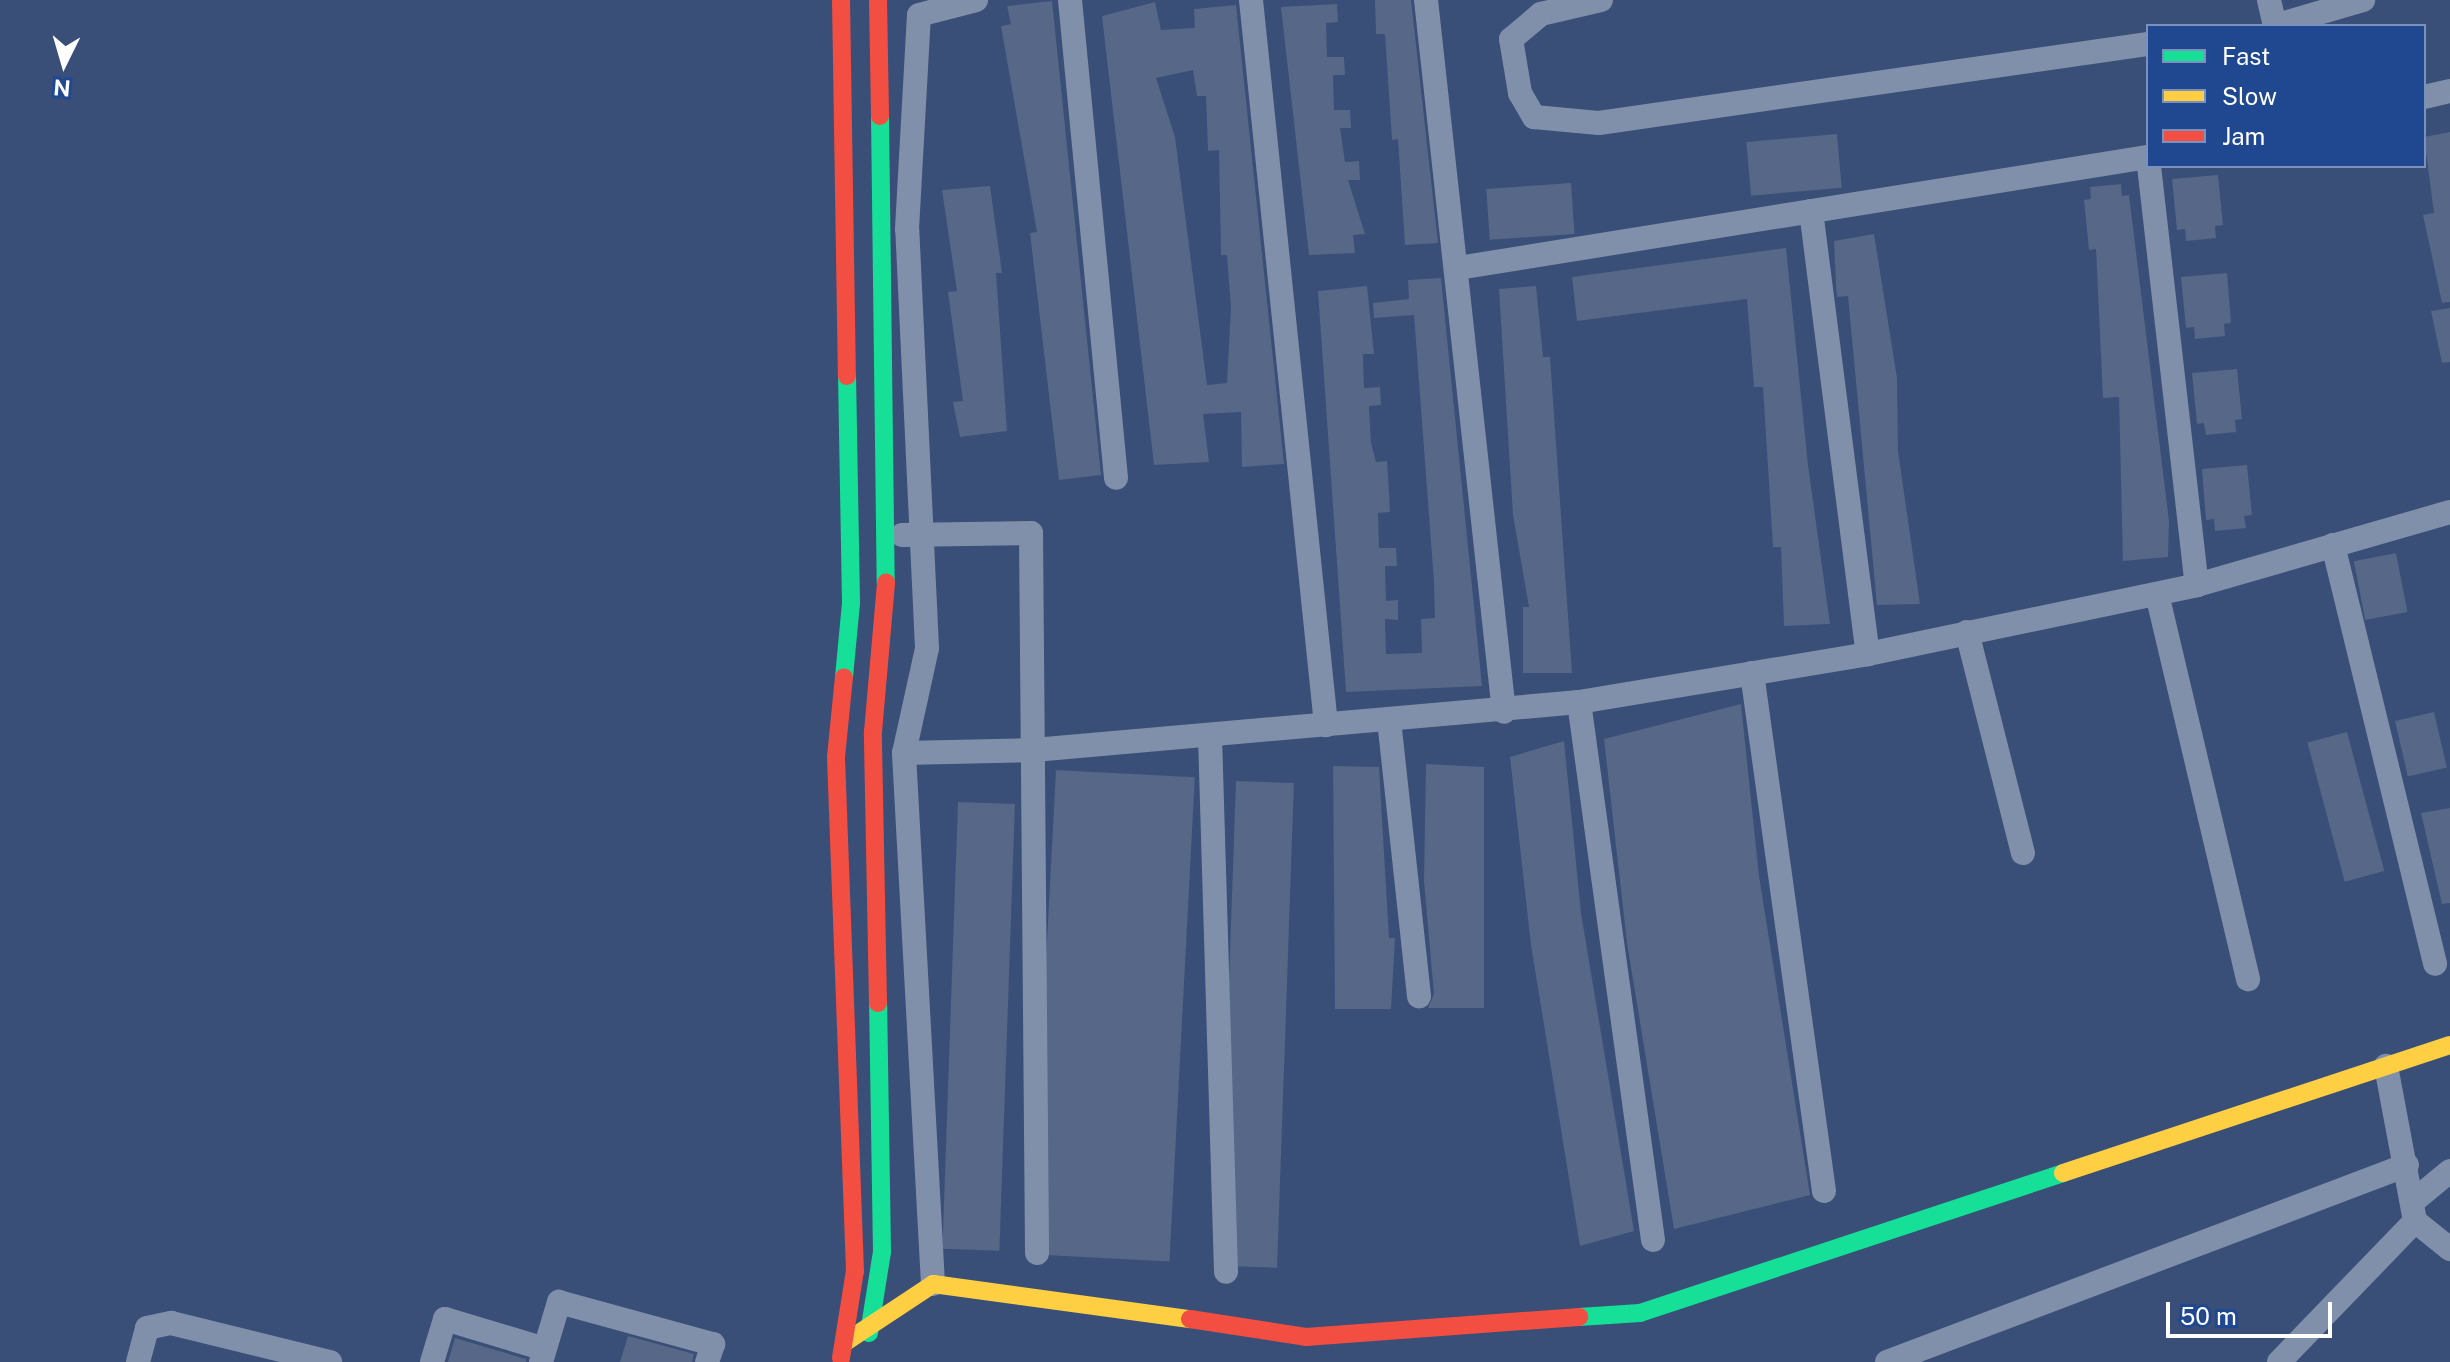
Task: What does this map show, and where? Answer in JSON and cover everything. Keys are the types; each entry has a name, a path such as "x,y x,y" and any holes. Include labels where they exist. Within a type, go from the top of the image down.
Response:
{"street":[{"path":"840,1362 855,1271 836,757 851,603 841,0"},
{"path":"863,1362 882,1252 873,745 885,537 878,0"},
{"path":"933,1284 904,753 927,648 918,534 907,229 919,15 976,0"},
{"path":"1070,0 1116,478"},
{"path":"1251,0 1326,725"},
{"path":"1426,0 1458,268 1504,712"},
{"path":"1601,0 1541,14 1511,39 1520,93 1534,117 1599,123 2146,44"},
{"path":"2269,0 2274,24"},
{"path":"2281,24 2363,0"},
{"path":"2426,97 2450,91"},
{"path":"1458,268 2146,157"},
{"path":"2149,168 2197,585"},
{"path":"1811,211 1868,654"},
{"path":"904,753 1034,750 1504,712 1579,702 1868,654 2157,594 2450,512"},
{"path":"885,537 1031,533 1037,1253"},
{"path":"2333,545 2435,964"},
{"path":"2157,594 2248,979"},
{"path":"1967,632 2023,853"},
{"path":"1752,673 1824,1191"},
{"path":"1579,702 1653,1240"},
{"path":"1389,720 1419,996"},
{"path":"1210,736 1226,1272"},
{"path":"844,1343 933,1284 1008,1289 1306,1337 1640,1313 2450,1045"},
{"path":"2386,1066 2416,1210 2450,1249"},
{"path":"1887,1362 2407,1165"},
{"path":"2279,1362 2450,1171"},
{"path":"432,1362 445,1319 543,1356 559,1302 713,1344 707,1362"},
{"path":"138,1362 147,1328 171,1323 330,1362"}],"building":[{"path":"1375,0 1411,0 1438,243 1405,245 1398,139 1392,140 1385,34 1376,34"},
{"path":"1052,1 1101,475 1059,480 1030,233 1037,232 1001,26 1011,24 1007,6"},
{"path":"1155,2 1161,30 1195,28 1194,9 1236,5 1284,464 1242,467 1241,412 1203,414 1209,462 1154,465 1102,16","holes":["1193,70 1197,96 1206,96 1208,151 1219,150 1221,255 1227,255 1231,308 1227,383 1207,385 1175,137 1156,78"]},
{"path":"1337,4 1338,22 1326,23 1327,57 1344,57 1345,75 1333,75 1334,110 1350,110 1351,128 1340,128 1345,162 1359,161 1360,180 1348,180 1365,234 1353,235 1355,253 1309,255 1281,7"},
{"path":"2450,132 2450,302 2442,303 2423,215 2434,213 2426,137"},
{"path":"1837,134 1842,188 1751,196 1746,142"},
{"path":"2218,175 2223,225 2215,226 2216,238 2186,241 2185,229 2177,230 2172,179"},
{"path":"1571,183 1575,234 1490,240 1486,189"},
{"path":"2121,184 2122,196 2129,195 2169,521 2168,557 2123,561 2119,397 2103,398 2096,249 2089,250 2084,200 2091,199 2090,187"},
{"path":"990,186 1002,273 996,273 1007,431 960,437 953,402 963,401 948,292 957,291 942,190"},
{"path":"1874,234 1897,378 1898,451 1920,604 1877,605 1848,296 1837,297 1834,241"},
{"path":"1786,248 1808,465 1830,624 1784,626 1781,547 1773,547 1763,387 1754,387 1747,299 1577,321 1572,277"},
{"path":"2227,273 2231,323 2224,324 2225,336 2195,339 2194,327 2186,328 2181,277"},
{"path":"1441,278 1482,686 1346,692 1318,291 1367,286 1374,354 1363,354 1364,388 1380,387 1381,405 1369,406 1371,443 1376,462 1387,461 1390,512 1378,513 1379,548 1396,548 1397,566 1385,566 1386,601 1398,600 1398,620 1385,619 1386,654 1422,653 1421,619 1435,618 1414,315 1374,318 1373,303 1409,299 1408,280"},
{"path":"1536,286 1543,357 1550,357 1572,673 1523,673 1523,607 1529,607 1513,515 1499,289"},
{"path":"2450,308 2450,362 2442,363 2431,311"},
{"path":"2237,369 2242,419 2235,420 2236,432 2206,435 2204,423 2197,424 2192,373"},
{"path":"2247,465 2252,515 2244,516 2246,528 2215,531 2214,519 2206,520 2202,469"},
{"path":"2396,553 2407,612 2365,620 2354,561"},
{"path":"1741,704 1759,876 1810,1195 1674,1229 1627,943 1604,739"},
{"path":"2434,712 2447,768 2408,777 2395,721"},
{"path":"2347,732 2384,871 2345,882 2307,743"},
{"path":"1564,741 1581,913 1634,1231 1580,1246 1531,945 1510,757"},
{"path":"1426,764 1484,767 1484,1008 1428,1008 1434,994 1424,881"},
{"path":"1333,766 1379,767 1389,938 1395,938 1391,1009 1335,1009"},
{"path":"1056,770 1195,777 1169,1262 1031,1254"},
{"path":"1236,781 1294,783 1277,1268 1219,1266"},
{"path":"958,802 1015,804 999,1251 942,1249"},
{"path":"2450,808 2450,903 2442,904 2421,813"},
{"path":"628,1336 694,1354 692,1362 620,1362"},
{"path":"455,1338 526,1359 526,1362 448,1362"}],"traffic: fast":[{"path":"880,116 886,583"},
{"path":"844,677 851,603 847,376"},
{"path":"869,1333 882,1252 878,1003"},
{"path":"1579,1317 1640,1313 2063,1173"}],"traffic: slow":[{"path":"2063,1173 2450,1045"},
{"path":"844,1343 933,1284 1190,1319"}],"traffic: jam":[{"path":"841,0 847,376"},
{"path":"878,0 880,116"},
{"path":"878,1003 873,732 886,583"},
{"path":"841,1358 855,1271 836,757 844,677"},
{"path":"1190,1319 1306,1337 1579,1317"}]}
